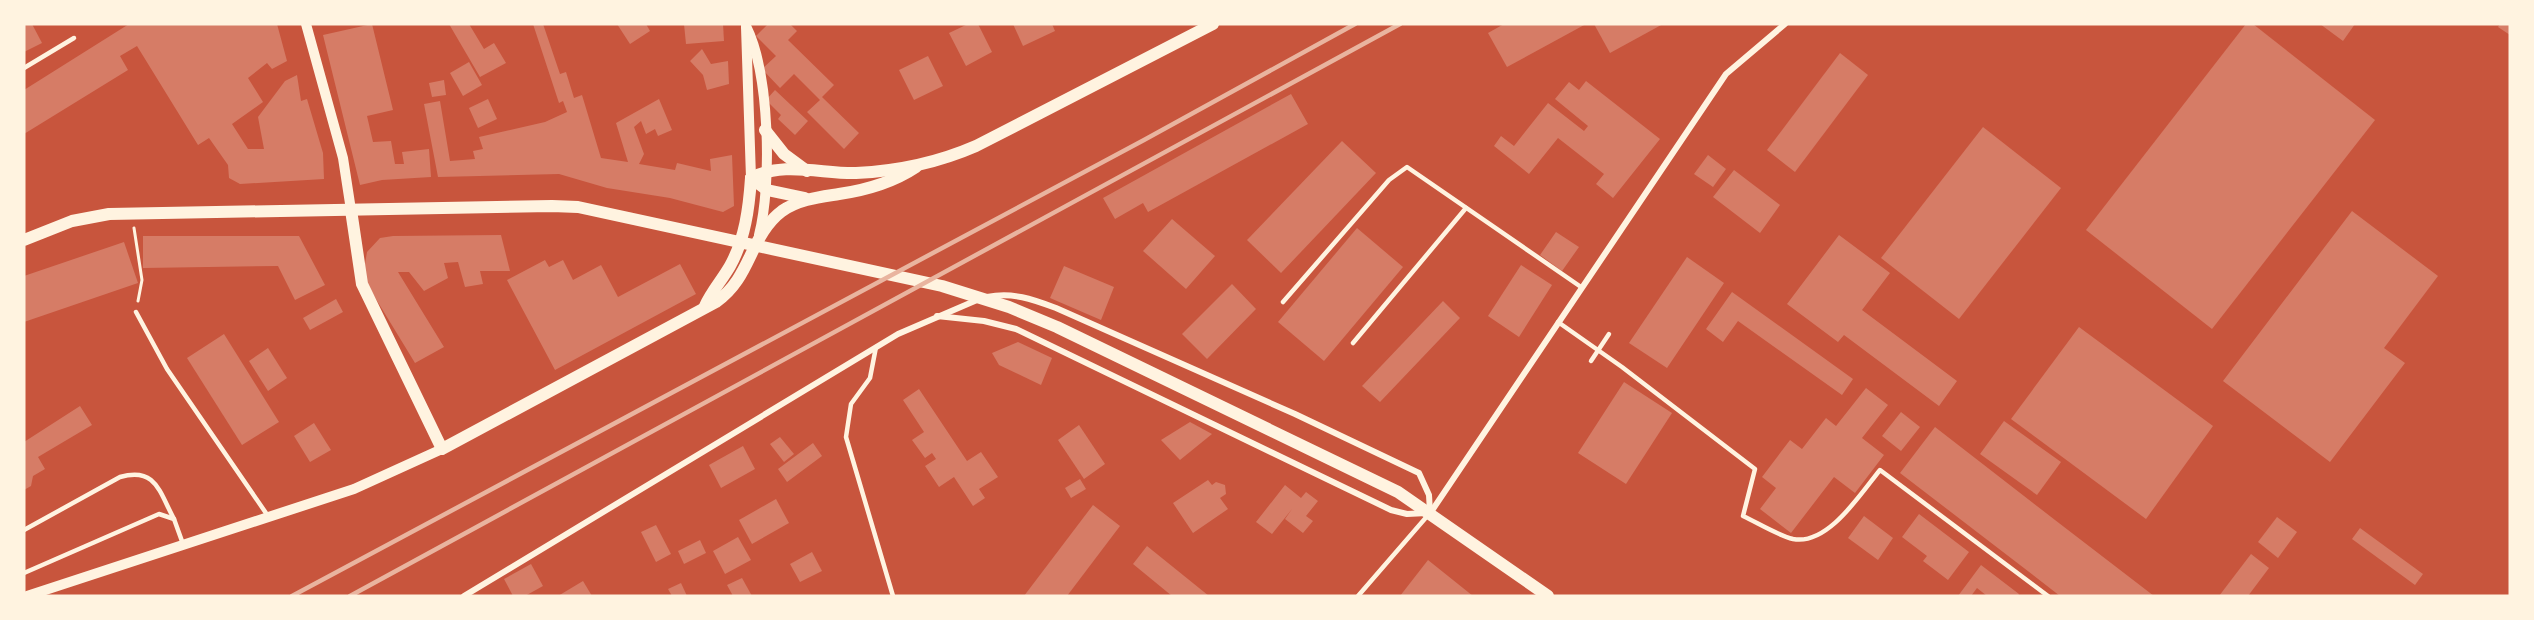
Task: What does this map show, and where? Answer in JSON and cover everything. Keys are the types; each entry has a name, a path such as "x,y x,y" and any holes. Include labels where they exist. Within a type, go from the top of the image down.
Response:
{"main road":[{"path":"752,178 768,171 858,172 916,167 943,160 976,146 1213,24"},
{"path":"765,130 784,154 808,171"},
{"path":"351,210 357,260 368,299 442,449 716,302 734,287 747,268 758,236 784,210 812,198 888,183 916,167"},
{"path":"752,178 767,190 790,197 812,198"},
{"path":"705,306 732,263 740,244 752,178"},
{"path":"24,240 51,228 92,215 133,212 578,207 942,286 1009,307 1165,378 1398,492 1548,596"}],"street":[{"path":"306,24 343,158 351,210"},
{"path":"1430,512 1726,74 1785,24"},
{"path":"746,25 757,53 768,171 767,190 758,236"},
{"path":"746,25 752,178"},
{"path":"464,596 876,347 935,316 971,301 1009,294 1056,308 1295,414 1419,473 1429,495 1430,512"},
{"path":"935,316 984,321 1017,329 1391,510 1407,514 1430,512"},
{"path":"27,596 354,489 442,449"}],"lane":[{"path":"24,68 74,38"},
{"path":"1283,302 1389,180 1407,167 1581,287"},
{"path":"1353,343 1466,208"},
{"path":"136,312 167,369 270,518"},
{"path":"1558,322 1755,469 1743,516 1794,539 1814,536 1833,526 1880,470 2048,596"},
{"path":"1592,361 1609,334"},
{"path":"876,347 870,378 851,404 846,437 893,596"},
{"path":"24,530 120,477 137,472 152,478 174,519 183,544"},
{"path":"1358,596 1430,512"},
{"path":"24,573 159,514 174,519"}],"path":[{"path":"133,212 135,248 142,280 136,312"}],"building":[{"path":"24,24 32,24 42,43 24,52"},
{"path":"129,24 277,24 287,61 272,69 267,63 248,78 263,102 232,124 248,149 264,149 258,117 285,81 297,75 301,101 307,99 323,153 324,179 240,184 229,178 228,165 209,138 198,145 137,46 120,56 128,70 24,134 24,90"},
{"path":"372,24 393,110 367,116 373,142 391,141 395,164 404,164 402,152 429,149 431,177 382,180 360,185 323,35"},
{"path":"449,24 469,24 484,49 494,43 506,63 480,77"},
{"path":"533,24 543,24 560,74 566,72 574,98 582,95 601,158 628,162 616,123 659,99 672,130 658,136 655,129 646,134 641,121 634,127 644,154 639,164 675,170 677,163 711,171 710,159 732,155 734,206 723,212 670,198 607,188 559,174 438,177 424,104 440,101 450,161 475,159 473,151 483,149 479,137 545,122 567,112 563,101 559,103"},
{"path":"617,24 646,24 650,31 630,44"},
{"path":"684,24 723,24 724,41 686,44"},
{"path":"768,24 790,24 797,31 788,40 834,85 822,97 859,133 844,149 807,112 820,100 794,74 780,88 762,69 776,56 756,36"},
{"path":"968,24 978,24 992,52 966,66 949,33"},
{"path":"1013,24 1052,24 1055,31 1023,46"},
{"path":"1504,24 1586,24 1507,67 1488,33"},
{"path":"1594,24 1663,24 1610,53"},
{"path":"2246,24 2253,24 2375,120 2212,329 2086,230"},
{"path":"2320,24 2355,24 2343,41"},
{"path":"2500,24 2510,24 2510,35 2498,27"},
{"path":"702,49 711,64 728,61 729,84 707,90 703,75 690,61"},
{"path":"1840,53 1868,75 1795,172 1767,150"},
{"path":"928,56 943,86 914,100 899,70"},
{"path":"469,62 482,85 463,96 450,73"},
{"path":"444,80 446,95 432,97 429,83"},
{"path":"1586,81 1660,139 1613,198 1596,184 1604,174 1558,138 1529,174 1494,146 1501,136 1514,146 1548,103 1584,131 1588,126 1555,99 1569,82 1579,90"},
{"path":"775,90 808,121 795,135 778,119 781,115 766,100"},
{"path":"1291,94 1308,124 1148,212 1143,203 1115,219 1103,198"},
{"path":"488,99 497,119 478,128 469,108"},
{"path":"1983,127 2061,188 1959,319 1881,258"},
{"path":"1342,141 1376,173 1281,273 1247,240"},
{"path":"1708,155 1726,169 1713,187 1694,174"},
{"path":"1734,170 1780,205 1760,233 1713,197"},
{"path":"2352,211 2438,276 2384,348 2405,363 2330,462 2223,381"},
{"path":"1172,219 1215,256 1186,289 1143,251"},
{"path":"1357,228 1403,267 1324,361 1278,322"},
{"path":"1556,232 1579,247 1562,271 1540,255"},
{"path":"501,235 510,271 480,271 483,284 465,287 458,262 444,263 448,278 424,291 409,272 398,272 444,347 415,363 368,286 364,270 367,252 380,238 393,236"},
{"path":"1839,235 1890,273 1862,310 1957,381 1939,406 1844,335 1838,342 1787,304"},
{"path":"143,236 299,236 325,285 295,300 278,266 143,268"},
{"path":"124,242 138,283 24,322 24,276"},
{"path":"1687,257 1724,283 1667,368 1629,343"},
{"path":"545,260 549,267 563,260 573,280 601,265 618,297 680,264 696,294 555,370 507,280"},
{"path":"1521,265 1552,285 1519,337 1488,316"},
{"path":"1064,266 1114,287 1101,320 1050,298"},
{"path":"1232,284 1256,309 1207,359 1182,334"},
{"path":"1732,292 1853,379 1842,395 1738,321 1723,342 1706,329"},
{"path":"336,299 343,312 310,330 303,318"},
{"path":"1443,301 1460,318 1380,402 1362,386"},
{"path":"2079,327 2213,426 2146,519 2011,419"},
{"path":"224,334 279,422 242,445 187,358"},
{"path":"1018,342 1052,358 1041,385 999,365 992,353"},
{"path":"268,348 287,378 268,391 249,361"},
{"path":"1624,382 1672,413 1626,484 1578,453"},
{"path":"1866,388 1888,405 1862,438 1884,455 1855,493 1834,477 1791,533 1760,509 1776,488 1762,477 1790,440 1802,449 1826,418 1836,426"},
{"path":"919,389 967,461 981,452 998,477 979,489 985,498 973,506 954,477 939,487 925,466 936,459 932,453 925,458 912,440 924,432 903,400"},
{"path":"80,406 92,425 38,457 45,469 33,476 31,486 24,490 24,442"},
{"path":"1901,412 1920,427 1901,451 1882,436"},
{"path":"2004,421 2061,462 2037,495 1980,454"},
{"path":"1190,422 1212,434 1180,460 1161,440"},
{"path":"314,423 331,450 310,462 294,436"},
{"path":"1079,425 1105,464 1084,479 1058,440"},
{"path":"1935,427 2154,596 2060,596 1900,473"},
{"path":"780,437 794,454 784,462 770,444"},
{"path":"813,443 822,456 787,482 778,469"},
{"path":"743,446 755,469 721,488 709,465"},
{"path":"1080,479 1086,489 1071,498 1065,488"},
{"path":"1208,480 1212,485 1216,482 1225,485 1226,494 1220,498 1228,509 1193,533 1173,503"},
{"path":"1285,485 1301,498 1306,492 1318,501 1306,516 1313,521 1303,533 1285,519 1292,509 1272,534 1256,522"},
{"path":"776,499 789,523 752,544 739,520"},
{"path":"1093,505 1120,526 1067,596 1024,596"},
{"path":"1919,514 1969,552 1948,580 1923,561 1927,556 1902,537"},
{"path":"1864,516 1893,538 1878,560 1848,538"},
{"path":"2277,517 2297,532 2278,558 2258,542"},
{"path":"656,525 671,554 656,562 641,532"},
{"path":"2360,528 2423,574 2415,585 2352,539"},
{"path":"738,537 751,560 725,574 713,551"},
{"path":"700,540 706,553 684,564 678,551"},
{"path":"1147,546 1209,596 1172,596 1133,564"},
{"path":"812,552 822,571 800,582 790,564"},
{"path":"2251,554 2269,568 2248,596 2219,596"},
{"path":"1428,560 1473,596 1400,596"},
{"path":"531,564 543,586 525,596 513,596 504,579"},
{"path":"1981,565 2019,594 2018,596 1987,596 1977,588 1971,596 1958,596"},
{"path":"742,578 752,596 733,596 727,585"},
{"path":"583,581 592,596 558,596"},
{"path":"681,583 687,596 672,596 668,589"}],"railway":[{"path":"292,596 1144,140 1355,24"},
{"path":"350,596 1400,24"}]}
